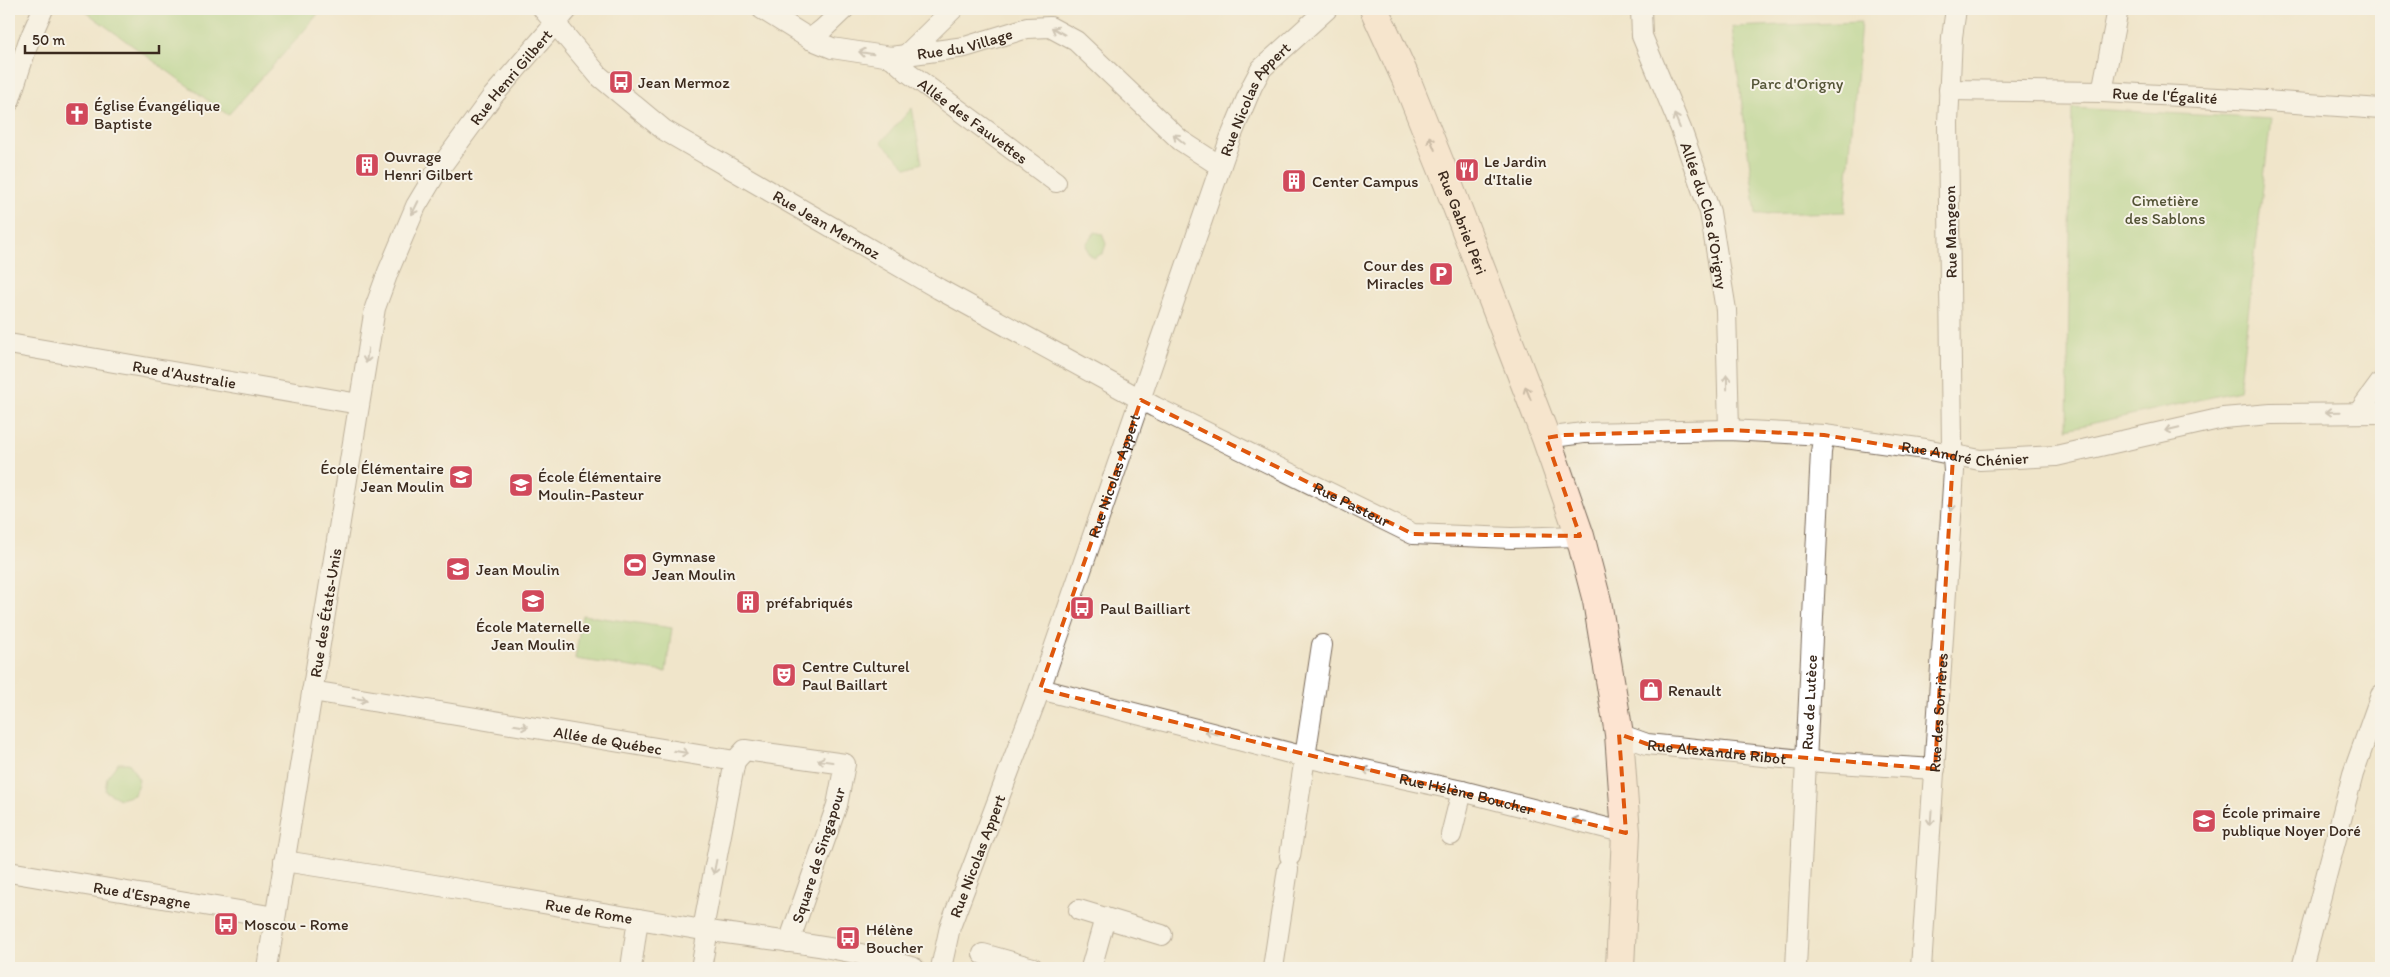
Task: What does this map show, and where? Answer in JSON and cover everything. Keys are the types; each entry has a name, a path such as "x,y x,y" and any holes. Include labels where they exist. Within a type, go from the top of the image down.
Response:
{"street":[{"path":"9,102 28,43 43,9"},
{"name":"Rue du Village","path":"762,9 810,39 832,48 898,56 965,47 1027,28 1050,26 1076,41 1180,140 1220,166"},
{"path":"810,39 844,9"},
{"path":"898,56 952,9"},
{"name":"Rue Nicolas Appert","path":"941,968 950,927 1040,689 1202,225 1220,166 1252,86 1261,69 1327,9"},
{"name":"Rue Gabriel Péri","path":"1374,9 1420,114 1546,438 1580,536 1596,600 1619,734 1626,833 1620,968"},
{"name":"Allée du Clos d'Origny","path":"1641,9 1642,36 1681,129 1710,212 1726,310 1728,430"},
{"name":"Rue Mangeon","path":"1953,456 1949,90 1956,9"},
{"path":"2102,92 2118,9"},
{"name":"Rue Henri Gilbert","path":"375,308 416,206 434,176 555,14"},
{"name":"Rue Jean Mermoz","path":"555,14 599,76 664,130 939,289 1141,400"},
{"name":"Allée des Fauvettes","path":"898,56 909,73 1056,182"},
{"name":"Rue de l'Égalité","path":"1949,90 2102,92 2381,109"},
{"name":"Rue des États-Unis","path":"267,968 375,308"},
{"name":"Rue d'Australie","path":"9,344 359,404"},
{"path":"2359,412 2381,382"},
{"name":"Rue Pasteur","path":"1141,400 1413,534 1511,538 1580,536"},
{"name":"Rue André Chénier","path":"1546,438 1584,433 1728,430 1824,435 1980,460 2039,458 2223,418 2271,414 2381,413"},
{"name":"Rue de Lutèce","path":"1796,968 1821,452 1824,435"},
{"name":"Rue des Sorrières","path":"1921,968 1954,471 1953,456"},
{"path":"1273,968 1322,645"},
{"name":"Rue Hélène Boucher","path":"1040,689 1305,757 1462,791 1626,833"},
{"name":"Allée de Québec","path":"312,691 735,761"},
{"path":"2302,968 2353,774 2381,695"},
{"name":"Rue Alexandre Ribot","path":"1619,734 1648,744 1807,760 1935,769"},
{"name":"Square de Singapour","path":"735,761 744,750 845,764 837,805 789,942"},
{"path":"701,968 705,930 735,761"},
{"path":"1451,835 1462,791"},
{"name":"Rue de Rome","path":"284,861 789,942 914,968"},
{"name":"Rue d'Espagne","path":"9,872 275,917"},
{"path":"1079,910 1162,935"},
{"path":"1091,968 1104,918"},
{"path":"631,968 638,919"},
{"path":"983,954 1033,968"}],"highlighted area":[{"path":"1141,400 1413,534 1580,536 1546,438 1563,435 1729,430 1824,435 1953,456 1935,769 1647,744 1619,734 1626,833 1040,689"}],"green space":[{"path":"82,9 322,9 228,115"},
{"name":"Parc d'Origny","path":"1861,22 1845,212 1756,214 1732,27"},
{"path":"912,108 922,163 907,168 881,142"},
{"name":"Cimetière des Sablons","path":"2072,108 2271,119 2239,391 2067,429"},
{"path":"1095,232 1102,234 1106,244 1103,253 1094,258 1088,253 1086,244"},
{"path":"582,615 672,628 666,672 575,659"},
{"path":"118,763 129,763 139,780 134,795 120,799 105,791 107,777"}],"place":[{"name":"Jean Mermoz","path":"621,82"},
{"name":"Église Évangélique Baptiste","path":"77,114"},
{"name":"Ouvrage Henri Gilbert","path":"367,165"},
{"name":"Le Jardin d'Italie","path":"1467,170"},
{"name":"Center Campus","path":"1294,181"},
{"name":"Cour des Miracles","path":"1441,274"},
{"name":"École Élémentaire Jean Moulin","path":"461,477"},
{"name":"École Élémentaire Moulin-Pasteur","path":"521,485"},
{"name":"Gymnase Jean Moulin","path":"635,565"},
{"name":"Jean Moulin","path":"458,569"},
{"name":"École Maternelle Jean Moulin","path":"533,601"},
{"name":"préfabriqués","path":"748,602"},
{"name":"Paul Bailliart","path":"1082,608"},
{"name":"Centre Culturel Paul Baillart","path":"784,675"},
{"name":"Renault","path":"1651,690"},
{"name":"École primaire publique Noyer Doré","path":"2204,821"},
{"name":"Moscou - Rome","path":"226,924"},
{"name":"Hélène Boucher","path":"848,938"}]}
